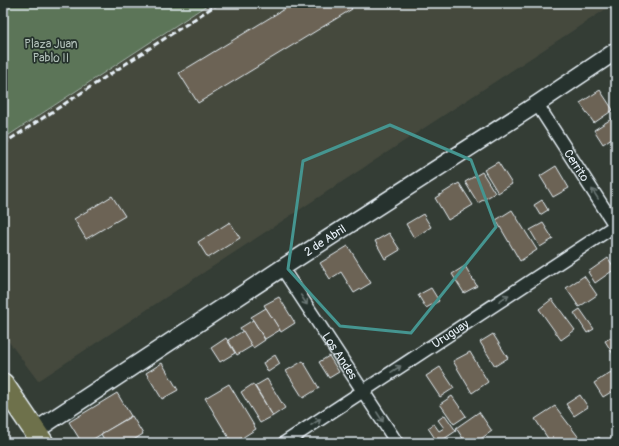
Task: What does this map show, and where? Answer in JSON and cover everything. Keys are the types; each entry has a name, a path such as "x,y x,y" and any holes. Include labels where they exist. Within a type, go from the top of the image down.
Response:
{"highway":[{"path":"3,384 39,437"}],"main road":[{"name":"2 de Abril","path":"39,437 282,268 537,104 616,51"}],"street":[{"name":"Cerrito","path":"537,104 616,225"},
{"name":"Uruguay","path":"284,443 616,225"},
{"name":"Los Andes","path":"282,268 397,443"}],"highlighted area":[{"path":"390,125 471,160 496,227 411,333 340,326 288,269 303,161"}],"shaded area":[{"path":"210,3 615,3 38,381 3,334 3,139"}],"green space":[{"name":"Plaza Juan Pablo II","path":"3,3 210,3 3,139"}],"building":[{"path":"294,3 348,3 352,9 198,103 179,73"},
{"path":"600,90 613,110 594,123 580,103"},
{"path":"616,116 616,135 603,144 594,130"},
{"path":"498,162 512,184 498,193 484,170"},
{"path":"556,166 569,188 553,197 540,176"},
{"path":"482,172 495,193 478,203 465,182"},
{"path":"459,183 473,205 448,220 435,198"},
{"path":"112,196 125,216 86,239 74,219"},
{"path":"542,200 548,210 540,215 534,205"},
{"path":"512,210 537,250 520,261 496,220"},
{"path":"423,214 431,227 414,238 406,224"},
{"path":"230,222 240,238 208,258 198,242"},
{"path":"543,223 553,239 540,247 530,230"},
{"path":"389,233 400,250 385,259 375,241"},
{"path":"348,246 371,283 354,293 341,272 330,279 320,263"},
{"path":"608,258 615,269 595,283 588,272"},
{"path":"465,266 477,286 464,293 452,274"},
{"path":"584,276 597,295 579,307 566,288"},
{"path":"431,288 439,301 426,308 418,295"},
{"path":"279,297 295,323 281,332 264,305"},
{"path":"552,299 575,330 561,340 539,309"},
{"path":"266,308 280,330 265,339 251,317"},
{"path":"580,309 594,329 587,333 574,313"},
{"path":"253,320 265,340 253,348 240,328"},
{"path":"243,331 252,346 237,355 228,340"},
{"path":"493,334 508,358 495,366 480,342"},
{"path":"615,335 616,337 616,359 605,341"},
{"path":"226,338 235,353 220,362 211,348"},
{"path":"470,352 488,382 472,393 453,361"},
{"path":"275,355 280,364 268,372 263,363"},
{"path":"329,356 339,372 329,378 319,362"},
{"path":"303,361 319,388 303,398 286,371"},
{"path":"162,363 178,390 162,399 146,373"},
{"path":"440,367 454,388 440,397 426,376"},
{"path":"611,372 616,380 616,389 603,397 594,383"},
{"path":"267,379 285,408 273,416 255,386"},
{"path":"229,384 256,429 234,443 232,443 205,398"},
{"path":"253,384 273,416 260,423 241,392"},
{"path":"117,393 131,416 87,443 82,443 69,422"},
{"path":"580,395 588,407 574,416 566,404"},
{"path":"452,396 466,416 454,424 440,404"},
{"path":"555,406 583,443 551,443 535,419"},
{"path":"479,412 492,431 475,443 466,443 456,428"},
{"path":"445,415 456,431 438,443 428,428 434,424 439,431 444,428 438,420"},
{"path":"132,416 143,434 129,443 106,443 101,434"},
{"path":"599,437 603,443 589,443"}],"railway":[{"path":"3,144 219,3"}]}
